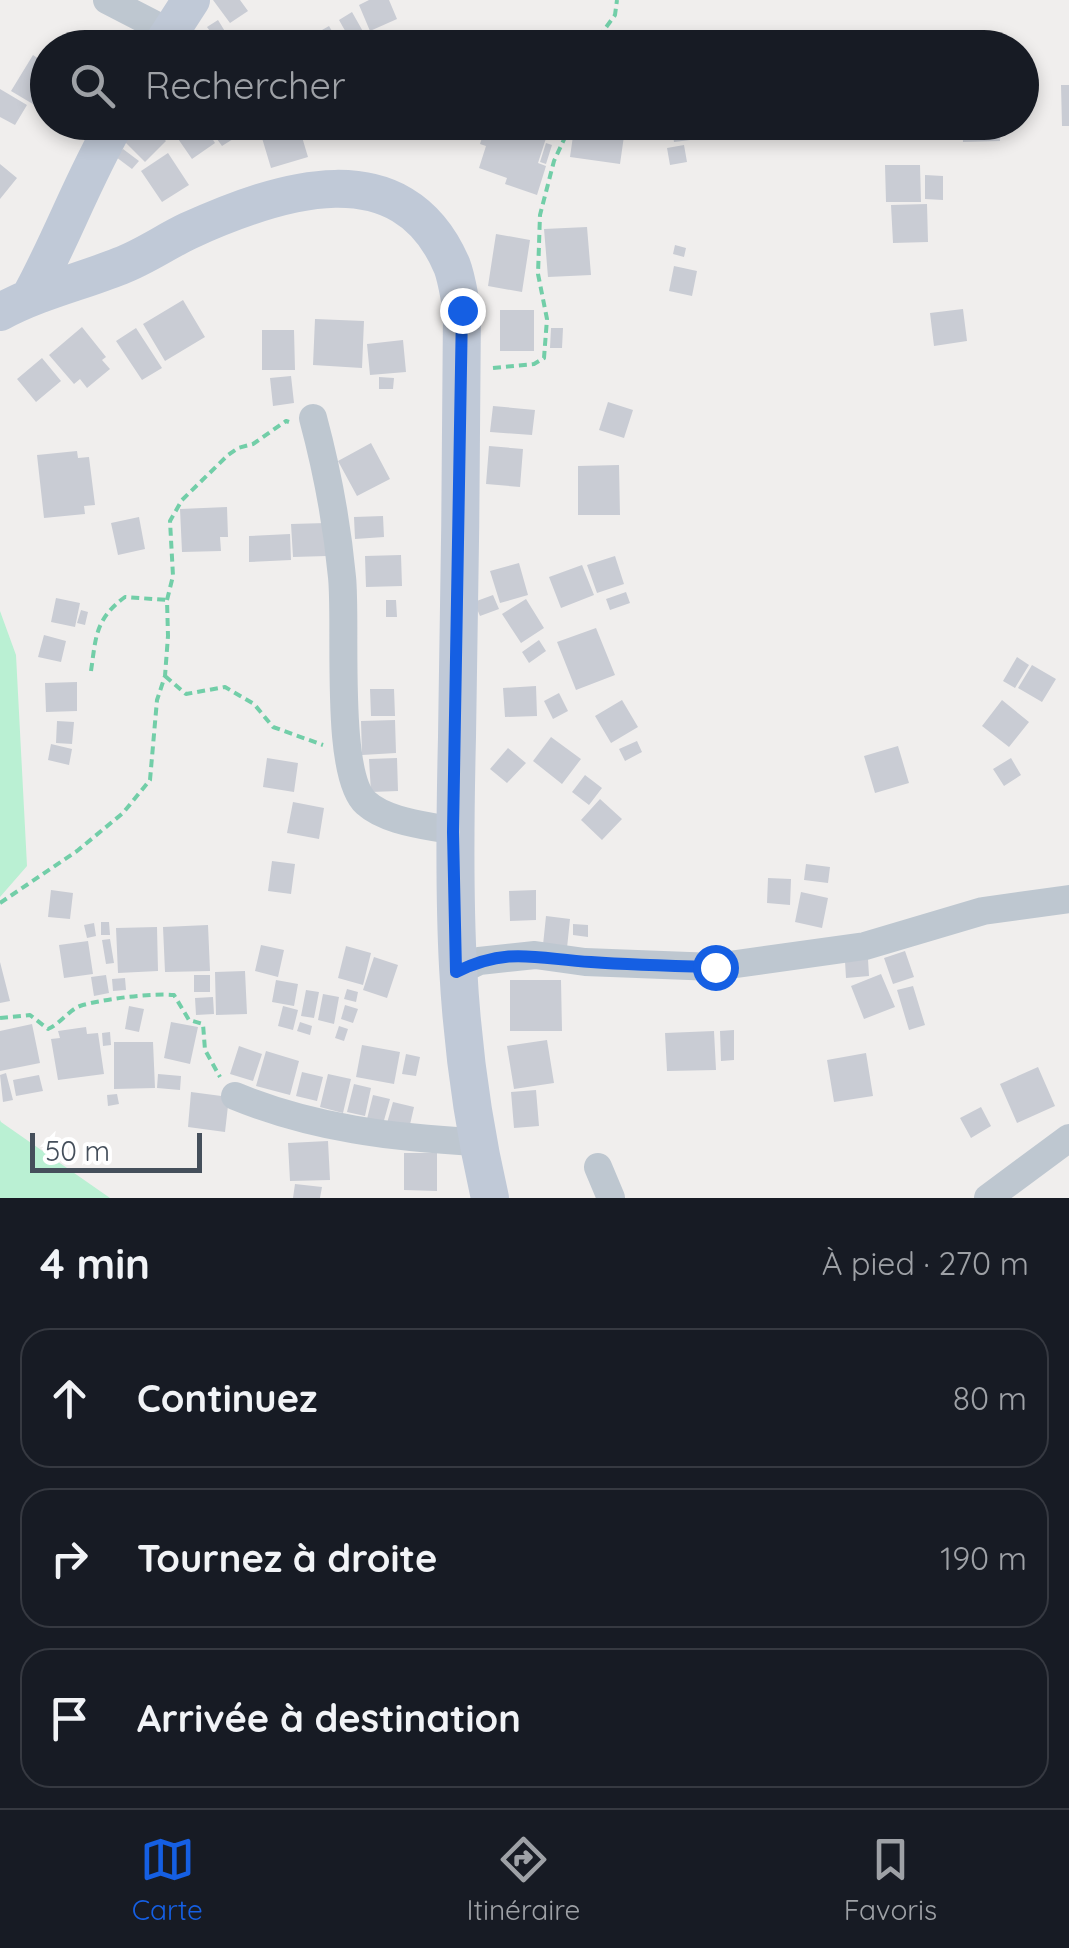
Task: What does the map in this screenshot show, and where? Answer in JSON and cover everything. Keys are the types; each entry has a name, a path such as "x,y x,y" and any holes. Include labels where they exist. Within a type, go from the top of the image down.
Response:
{"main road":[{"path":"171,30 191,0"},
{"path":"16,304 54,252 89,168 105,140"},
{"path":"16,304 122,266 186,233 272,198 308,192 358,190 388,196 414,212 437,236 454,269 462,310 453,832 456,972 463,1056 490,1198"}],"street":[{"path":"106,0 150,30"},
{"path":"313,418 342,570 351,780 364,802 381,813 453,832"},
{"path":"456,972 479,961 534,954 585,962 715,967 866,946 983,911 1069,899"},
{"path":"236,1096 350,1130 418,1140 477,1142"},
{"path":"988,1198 1069,1138"},
{"path":"598,1167 610,1198"}],"path":[{"path":"604,30 615,15 617,0"},
{"path":"461,379 495,367 534,364 544,358 547,320 538,274 540,215 564,140"},
{"path":"0,904 100,832 150,780 157,700 165,676 168,600 173,576 170,521 182,500 238,448 253,444 286,420 296,424 313,418"},
{"path":"91,671 96,638 106,611 125,597 168,600"},
{"path":"165,676 186,694 225,686 237,692 254,704 273,727 314,740 335,752 351,780"},
{"path":"0,1018 30,1015 48,1029 60,1024 77,1007 150,993 174,994 189,1020 203,1024 206,1050 215,1071 236,1096"}],"green space":[{"path":"0,611 16,655 27,866 0,897"},
{"path":"1,1122 110,1198 0,1198"}],"building":[{"path":"213,0 240,0 248,11 230,23"},
{"path":"369,0 389,0 397,19 370,30 359,5"},
{"path":"352,12 362,30 345,30 339,20"},
{"path":"218,20 224,30 209,30 207,27"},
{"path":"30,60 30,102 11,91"},
{"path":"1061,85 1069,85 1069,126 1062,126"},
{"path":"0,89 27,105 15,125 0,117"},
{"path":"123,140 165,140 145,162"},
{"path":"179,140 213,140 215,143 192,159"},
{"path":"263,140 303,140 308,157 271,168"},
{"path":"481,140 545,140 538,163 546,166 537,195 505,184 507,178 479,168 486,146 480,144"},
{"path":"572,140 623,140 620,164 570,157"},
{"path":"546,143 552,145 546,164 540,162"},
{"path":"684,145 687,162 670,165 667,148"},
{"path":"123,149 139,161 132,169 116,157"},
{"path":"168,153 189,185 162,202 141,171"},
{"path":"0,164 17,178 0,199"},
{"path":"885,165 920,165 921,202 886,202"},
{"path":"925,175 943,176 943,200 925,199"},
{"path":"927,204 928,242 893,243 891,205"},
{"path":"587,227 591,275 548,277 544,229"},
{"path":"496,234 530,240 522,292 488,286"},
{"path":"675,245 686,248 684,257 673,254"},
{"path":"674,266 697,271 692,296 669,291"},
{"path":"183,300 205,337 165,361 143,324"},
{"path":"963,309 967,341 934,346 930,313"},
{"path":"500,310 534,310 534,351 500,351"},
{"path":"315,319 364,321 362,368 313,365"},
{"path":"82,327 106,357 102,360 110,369 87,388 80,379 74,384 49,355"},
{"path":"136,328 162,368 142,380 116,341"},
{"path":"551,328 563,328 562,348 550,348"},
{"path":"262,330 294,330 295,370 262,370"},
{"path":"403,340 406,372 370,375 367,344"},
{"path":"42,358 61,381 36,402 17,379"},
{"path":"291,376 294,403 273,406 270,378"},
{"path":"379,377 394,378 393,389 379,389"},
{"path":"608,402 633,410 624,438 599,430"},
{"path":"493,406 535,410 532,435 490,432"},
{"path":"371,443 390,479 357,496 338,461"},
{"path":"489,446 523,449 520,487 486,484"},
{"path":"77,451 78,458 89,457 95,505 84,506 85,514 44,518 37,455"},
{"path":"619,465 620,515 578,515 578,466"},
{"path":"227,507 228,537 220,537 221,551 182,552 180,509"},
{"path":"383,516 384,537 355,539 354,517"},
{"path":"139,517 145,549 118,555 111,523"},
{"path":"326,523 327,556 293,557 291,524"},
{"path":"290,534 291,560 249,562 249,536"},
{"path":"401,555 402,586 366,587 365,556"},
{"path":"615,556 624,584 597,593 587,565"},
{"path":"519,563 528,595 500,603 490,571"},
{"path":"582,565 594,595 561,608 549,577"},
{"path":"626,592 630,603 610,610 606,599"},
{"path":"493,595 499,609 480,616 474,602"},
{"path":"56,598 80,603 75,627 51,622"},
{"path":"526,599 544,628 521,643 502,614"},
{"path":"386,600 396,600 397,617 386,617"},
{"path":"81,610 88,612 85,625 77,623"},
{"path":"596,628 615,675 576,690 557,642"},
{"path":"44,635 66,641 61,662 38,657"},
{"path":"539,640 546,651 529,663 522,652"},
{"path":"1017,657 1029,665 1015,688 1003,681"},
{"path":"1032,665 1056,679 1042,702 1018,688"},
{"path":"77,682 77,711 46,712 45,683"},
{"path":"536,686 537,716 505,717 503,688"},
{"path":"370,689 394,689 395,716 371,716"},
{"path":"559,693 568,711 553,719 544,701"},
{"path":"622,700 638,727 611,743 595,716"},
{"path":"1002,700 1029,722 1009,747 982,726"},
{"path":"395,720 396,753 362,755 361,721"},
{"path":"57,721 74,722 72,744 56,743"},
{"path":"551,737 581,759 562,784 533,761"},
{"path":"637,741 642,752 625,761 619,749"},
{"path":"51,744 72,749 69,765 48,760"},
{"path":"898,746 909,783 875,793 864,756"},
{"path":"508,748 526,763 507,783 490,769"},
{"path":"267,758 298,763 294,792 263,787"},
{"path":"397,758 398,791 371,792 369,759"},
{"path":"1011,758 1021,775 1004,786 993,769"},
{"path":"585,775 602,788 589,805 572,792"},
{"path":"600,799 622,819 602,840 581,820"},
{"path":"293,802 324,808 319,839 287,833"},
{"path":"272,861 295,864 291,894 268,891"},
{"path":"806,864 830,867 828,883 804,880"},
{"path":"768,878 791,879 790,905 767,903"},
{"path":"51,890 73,893 70,919 48,917"},
{"path":"536,890 536,920 510,921 509,891"},
{"path":"801,892 828,898 822,928 795,922"},
{"path":"546,916 570,919 567,948 543,945"},
{"path":"101,922 109,922 110,935 101,935"},
{"path":"94,923 96,936 87,938 84,925"},
{"path":"573,924 588,925 588,937 573,935"},
{"path":"208,925 210,971 165,972 163,927"},
{"path":"157,927 158,971 118,973 116,928"},
{"path":"110,939 114,963 106,964 102,940"},
{"path":"88,941 93,974 64,978 59,945"},
{"path":"261,945 284,950 278,977 255,971"},
{"path":"346,946 371,953 363,985 338,978"},
{"path":"905,951 914,977 893,984 884,958"},
{"path":"374,957 398,965 387,998 363,990"},
{"path":"868,959 869,976 846,978 845,961"},
{"path":"0,962 10,1001 0,1003"},
{"path":"245,971 247,1014 216,1015 215,972"},
{"path":"881,974 895,1007 864,1019 851,986"},
{"path":"106,975 109,993 94,996 91,977"},
{"path":"194,975 210,975 210,992 194,992"},
{"path":"125,978 126,990 113,991 112,979"},
{"path":"276,980 298,984 294,1006 272,1002"},
{"path":"510,980 561,980 562,1031 510,1031"},
{"path":"913,986 925,1025 909,1030 897,990"},
{"path":"347,989 358,992 356,1002 344,999"},
{"path":"306,990 319,992 314,1018 301,1016"},
{"path":"323,994 339,997 334,1024 318,1020"},
{"path":"213,997 214,1014 196,1015 195,998"},
{"path":"345,1005 358,1009 353,1023 341,1019"},
{"path":"129,1006 144,1009 139,1032 125,1029"},
{"path":"283,1006 298,1010 293,1030 278,1026"},
{"path":"171,1022 198,1027 190,1064 164,1058"},
{"path":"300,1022 312,1026 310,1035 297,1031"},
{"path":"32,1024 40,1063 0,1071 0,1031"},
{"path":"339,1026 348,1029 344,1041 335,1038"},
{"path":"86,1027 87,1034 98,1033 104,1074 58,1080 51,1039 60,1038 58,1031"},
{"path":"734,1030 734,1060 721,1061 720,1031"},
{"path":"714,1031 716,1070 667,1071 665,1033"},
{"path":"110,1032 111,1045 103,1046 102,1033"},
{"path":"547,1040 554,1083 514,1089 507,1046"},
{"path":"114,1042 153,1042 155,1088 114,1089"},
{"path":"362,1045 400,1052 394,1084 356,1077"},
{"path":"239,1046 262,1054 253,1081 230,1074"},
{"path":"266,1051 299,1061 290,1095 256,1086"},
{"path":"866,1053 873,1096 834,1102 827,1060"},
{"path":"406,1054 420,1057 416,1076 402,1074"},
{"path":"1038,1067 1055,1106 1017,1123 1000,1084"},
{"path":"302,1072 323,1077 317,1101 296,1096"},
{"path":"6,1073 13,1100 3,1102 0,1075"},
{"path":"158,1074 181,1076 180,1090 157,1088"},
{"path":"328,1074 351,1079 343,1113 320,1107"},
{"path":"39,1075 43,1091 16,1096 13,1080"},
{"path":"354,1084 371,1088 365,1116 347,1112"},
{"path":"536,1090 539,1126 514,1128 511,1092"},
{"path":"191,1092 229,1097 225,1132 188,1127"},
{"path":"117,1094 119,1104 108,1106 107,1095"},
{"path":"373,1095 390,1099 383,1124 367,1119"},
{"path":"393,1102 414,1107 409,1129 387,1123"},
{"path":"981,1107 991,1126 971,1138 960,1118"},
{"path":"328,1141 330,1180 290,1181 288,1143"},
{"path":"404,1153 437,1153 437,1191 404,1190"},
{"path":"295,1184 322,1187 320,1198 293,1198"}],"route":[{"path":"462,310 453,832 456,972 479,961 534,954 585,962 715,967"}]}
